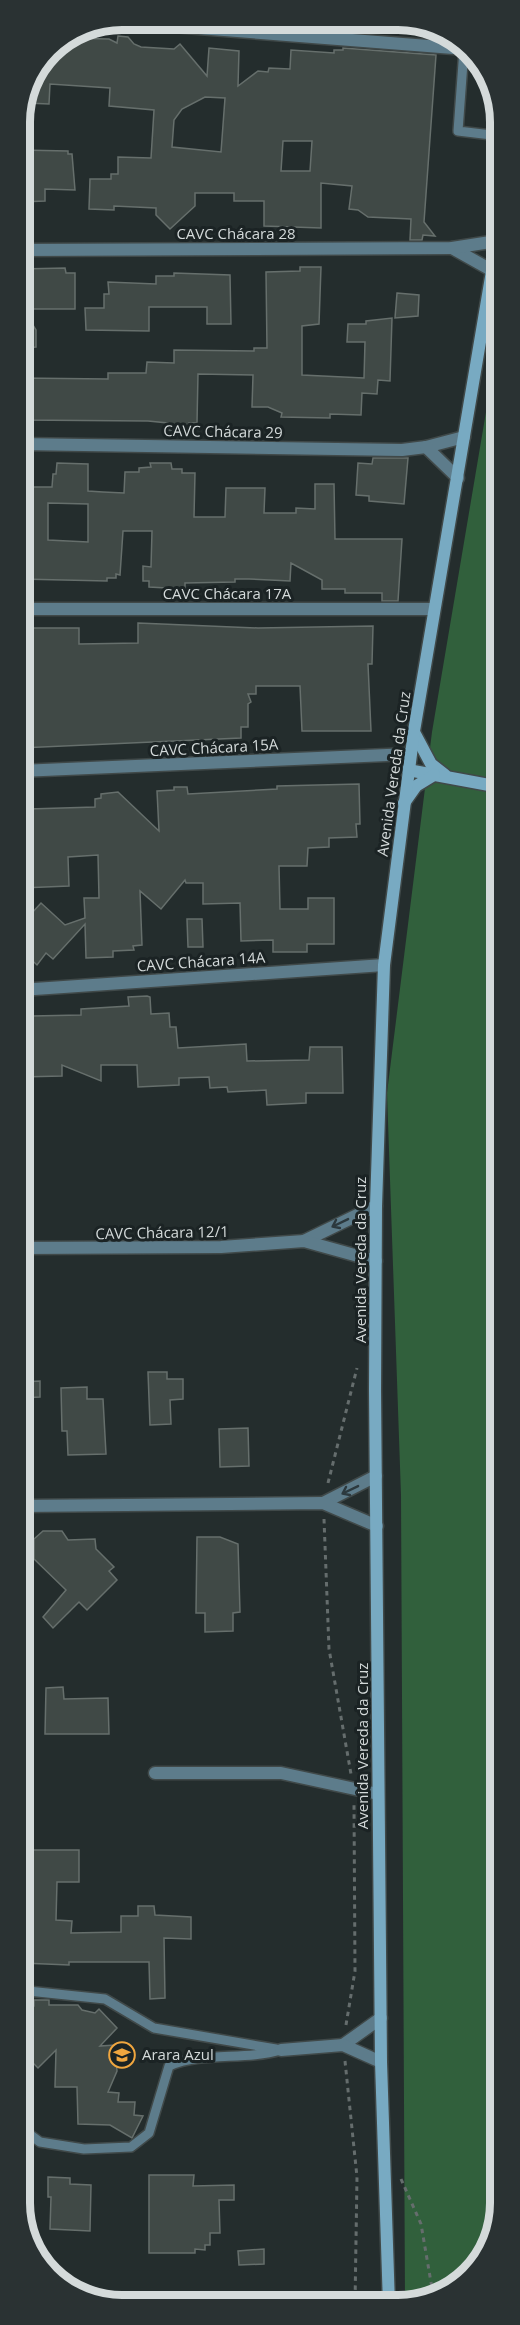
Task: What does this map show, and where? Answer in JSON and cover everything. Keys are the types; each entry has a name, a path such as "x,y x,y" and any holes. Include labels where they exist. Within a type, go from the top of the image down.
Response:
{"street":[{"path":"224,30 453,48"},
{"name":"CAVC Chácara 28","path":"30,249 452,248 490,242"},
{"name":"CAVC Chácara 28","path":"452,248 490,269"},
{"name":"Avenida Vereda da Cruz","path":"388,2295 381,2062 376,1526 376,1206 384,965 410,754 490,288"},
{"name":"CAVC Chácara 29","path":"30,444 402,450 426,447 464,437"},
{"path":"426,447 458,478"},
{"name":"CAVC Chácara 17A","path":"30,609 434,609"},
{"path":"414,731 431,764 449,777"},
{"name":"CAVC Chácara 15A","path":"30,771 410,754"},
{"path":"408,770 490,785"},
{"path":"404,804 416,786 434,775"},
{"name":"CAVC Chácara 14A","path":"30,989 384,965"},
{"name":"CAVC Chácara 12/1","path":"304,1241 376,1206"},
{"name":"CAVC Chácara 12/1","path":"30,1248 221,1247 304,1241 376,1261"},
{"path":"323,1503 376,1476"},
{"path":"30,1506 323,1503 376,1526"},
{"path":"155,1773 280,1773 378,1794"},
{"path":"343,2045 381,2018"},
{"path":"281,2050 343,2045 381,2062"},
{"path":"386,2224 396,2274 396,2295"}],"lane":[{"path":"464,58 458,131 490,135"},
{"path":"30,1991 105,1999 154,2028 281,2050"},
{"path":"30,2135 40,2142 84,2150 131,2147 149,2133 168,2066 185,2059 244,2056 281,2050"}],"path":[{"path":"355,2295 357,2177 343,2045 355,1971 354,1789 329,1649 323,1503 357,1368"},
{"path":"399,2175 421,2224 432,2288"}],"green space":[{"path":"490,388 490,2209 483,2238 463,2268 439,2286 405,2294 401,1495 387,1093 432,732"}],"building":[{"path":"118,36 128,37 134,44 141,47 174,49 180,44 207,76 209,48 239,51 238,86 258,71 268,72 269,68 290,69 291,50 334,53 334,50 343,50 343,48 436,55 424,222 435,236 423,235 422,240 410,240 411,219 368,217 358,210 349,209 352,186 321,183 321,228 264,226 264,201 234,201 234,193 195,193 195,206 170,229 156,215 156,208 114,206 114,210 89,209 90,179 111,179 111,174 118,174 118,157 151,158 154,110 109,106 110,88 50,84 49,104 32,103 37,87 57,57 84,38 109,39 117,43","holes":["205,97 225,98 221,152 172,147 174,120 182,109","283,141 312,141 310,171 281,171"]},
{"path":"30,150 68,151 68,154 72,154 75,190 45,189 45,201 30,202"},
{"path":"300,267 321,267 319,324 302,326 302,375 364,378 365,342 347,342 348,324 366,324 366,321 392,318 390,381 378,380 377,394 362,393 361,415 330,414 330,418 281,417 282,413 268,407 252,407 253,375 198,374 197,423 189,423 189,430 168,430 168,423 148,421 30,420 30,378 108,379 108,373 146,373 147,362 174,363 174,350 254,351 254,348 267,348 266,272 300,271"},
{"path":"65,268 66,273 75,273 75,309 30,309 30,269"},
{"path":"174,273 230,275 231,324 207,324 207,307 149,307 149,331 86,330 85,308 104,308 104,294 109,294 108,282 156,284 156,276 174,276"},
{"path":"397,293 419,295 418,316 395,318"},
{"path":"30,320 36,330 36,347 30,347"},
{"path":"373,458 408,458 404,504 369,501 369,496 356,495 358,463 372,464"},
{"path":"57,463 88,464 88,491 124,493 125,472 139,472 139,468 151,467 150,463 171,463 172,469 182,469 182,473 195,473 194,517 225,517 226,488 265,488 264,513 296,513 296,508 315,509 315,484 334,484 335,539 402,539 398,601 382,601 382,593 345,593 345,589 322,589 322,580 291,563 290,581 235,579 235,582 185,583 185,589 149,587 149,581 143,581 143,566 151,567 152,531 123,531 120,575 116,574 116,578 107,578 107,581 30,579 30,487 52,487 53,474 56,474","holes":["48,503 88,504 88,542 48,540"]},
{"path":"138,623 258,628 373,626 372,664 368,664 371,731 302,731 300,686 256,686 256,694 248,694 251,702 248,704 248,727 241,727 241,738 30,748 30,631 32,628 79,628 79,644 138,643"},
{"path":"359,784 360,824 356,824 357,837 329,838 329,847 308,848 307,866 279,866 280,909 308,909 308,898 334,898 334,944 307,944 307,952 273,952 273,940 241,941 240,903 203,904 203,883 186,883 185,880 161,909 140,891 142,945 133,946 134,950 113,951 113,957 86,958 85,924 53,959 46,953 37,965 30,958 30,915 41,903 65,925 85,918 84,898 99,898 98,855 68,857 69,886 30,888 30,809 95,807 95,799 101,798 101,794 118,792 159,831 157,791 187,787 188,794 277,789 277,786"},
{"path":"187,919 202,919 203,947 188,947"},
{"path":"128,997 150,997 151,1014 169,1013 170,1027 176,1027 178,1048 246,1044 247,1061 309,1060 310,1047 342,1047 343,1093 306,1093 306,1103 267,1105 266,1090 228,1092 227,1087 210,1088 209,1077 179,1078 179,1085 138,1087 137,1065 101,1065 101,1081 62,1065 62,1076 30,1077 32,1016 81,1015 81,1009 129,1006"},
{"path":"148,1372 167,1372 167,1379 183,1379 183,1399 170,1400 171,1424 150,1425"},
{"path":"40,1381 40,1397 30,1398 30,1382"},
{"path":"87,1387 87,1399 103,1399 106,1454 68,1455 67,1431 62,1431 61,1388"},
{"path":"248,1428 249,1466 220,1467 219,1429"},
{"path":"43,1531 62,1531 68,1540 95,1539 96,1549 114,1567 109,1571 117,1580 87,1610 79,1602 53,1628 43,1617 66,1590 34,1559 34,1539"},
{"path":"197,1537 220,1537 238,1544 240,1612 233,1613 233,1631 205,1632 205,1613 196,1613"},
{"path":"63,1687 64,1699 108,1698 109,1734 45,1734 46,1688"},
{"path":"32,1850 79,1850 79,1882 57,1882 56,1920 72,1921 71,1933 121,1932 121,1916 138,1916 138,1906 154,1906 155,1915 191,1917 191,1939 164,1938 165,1998 150,1999 149,1962 69,1962 69,1965 30,1963 30,1908 33,1907"},
{"path":"34,2000 49,2000 49,2005 78,2005 82,2010 95,2013 99,2009 117,2028 100,2046 115,2045 117,2071 108,2092 119,2093 118,2102 135,2102 134,2115 143,2116 132,2138 110,2125 78,2124 77,2087 55,2087 56,2050 38,2068 30,2060 32,2006 34,2006"},
{"path":"149,2175 194,2175 193,2186 234,2185 234,2200 219,2200 220,2233 210,2233 210,2245 205,2245 205,2250 195,2249 195,2253 149,2253"},
{"path":"48,2177 70,2178 70,2184 91,2185 90,2231 50,2229 51,2197 48,2197"},
{"path":"264,2249 264,2264 239,2265 238,2251"}],"place":[{"name":"Arara Azul","path":"122,2055"}]}
